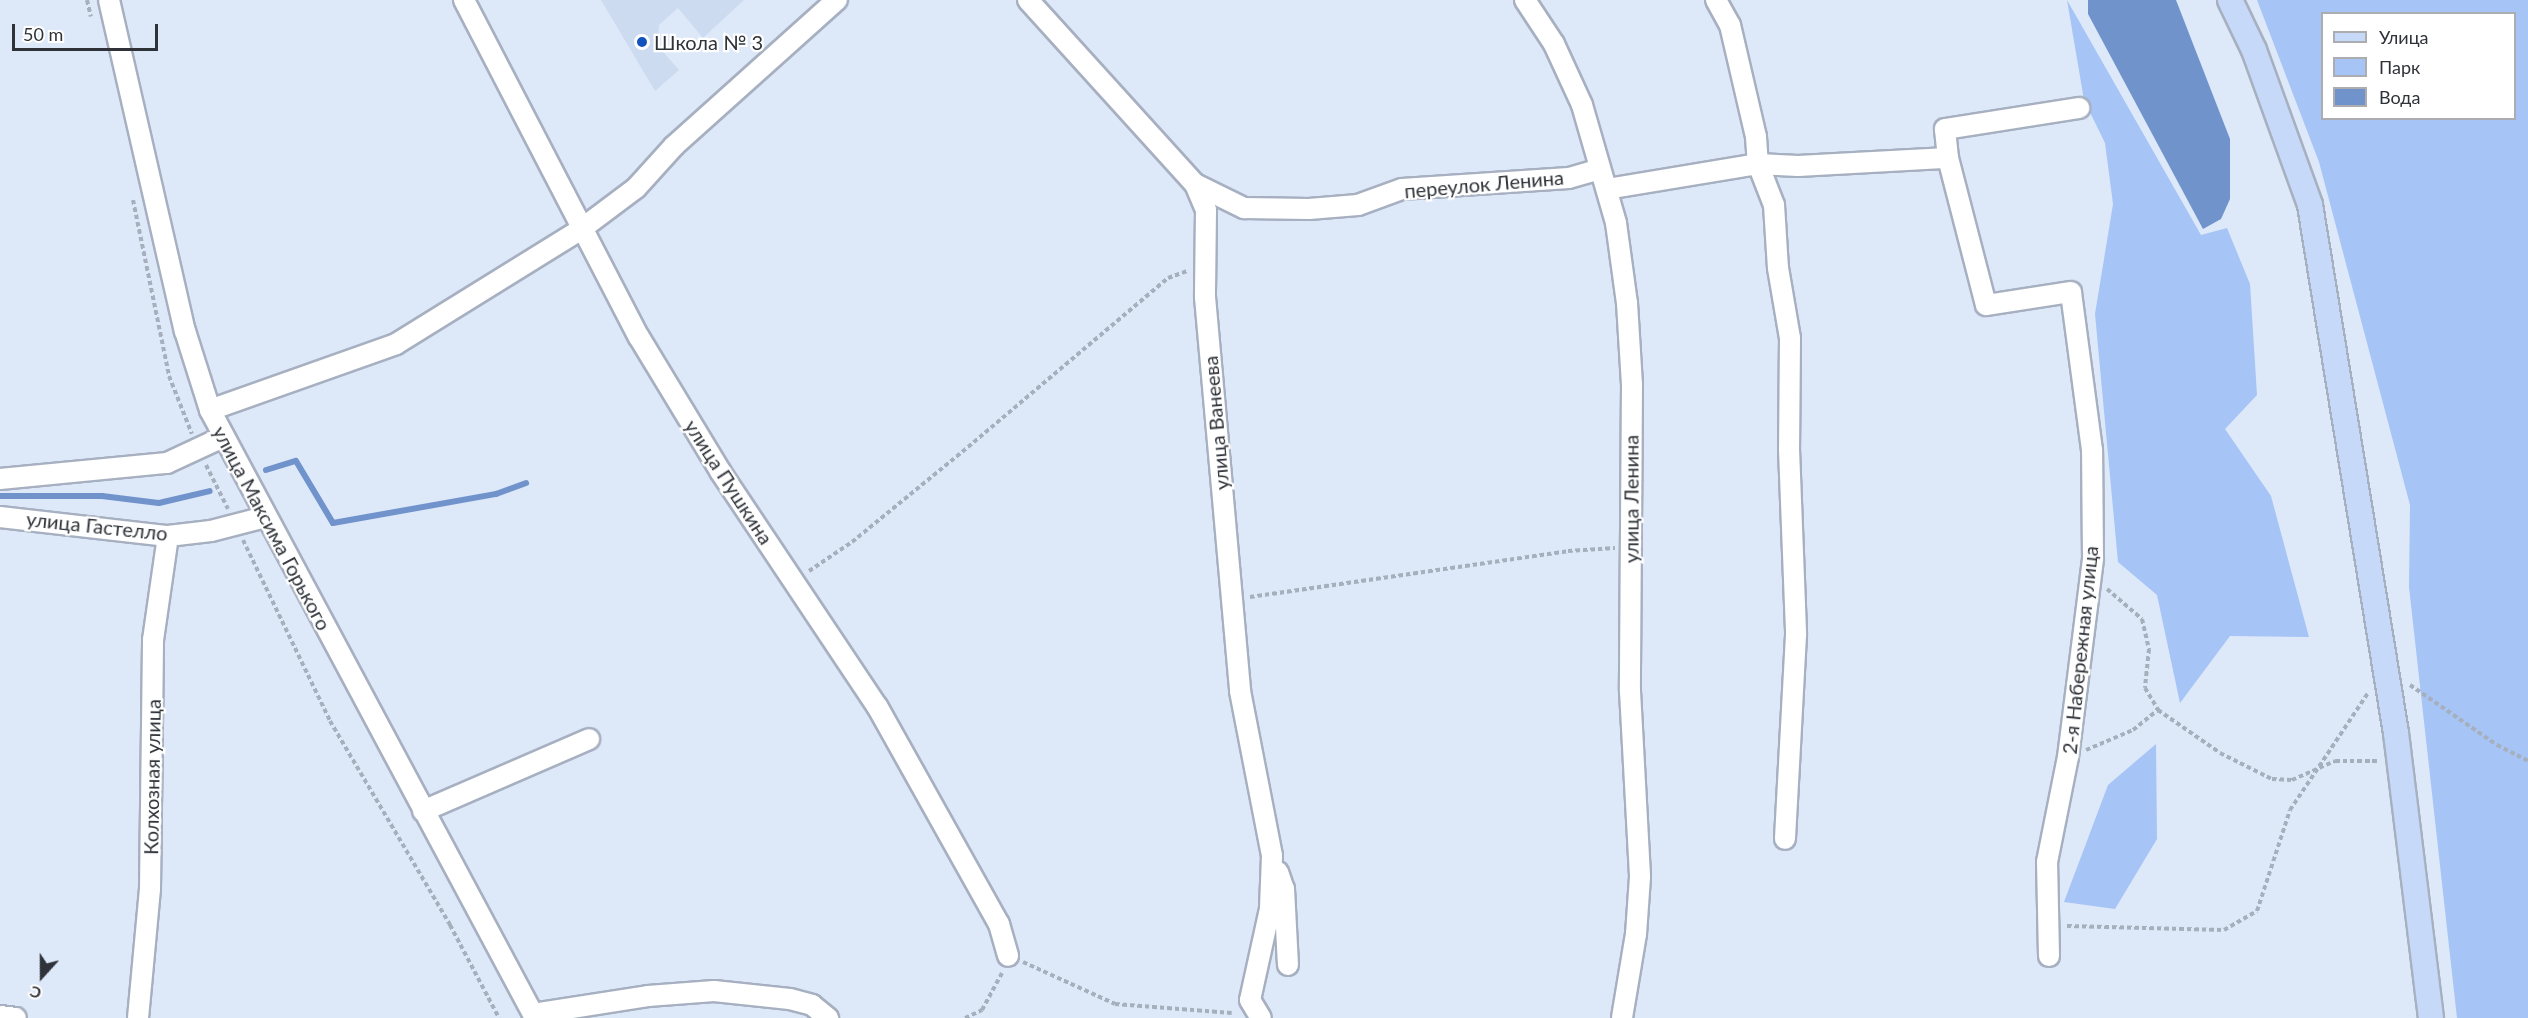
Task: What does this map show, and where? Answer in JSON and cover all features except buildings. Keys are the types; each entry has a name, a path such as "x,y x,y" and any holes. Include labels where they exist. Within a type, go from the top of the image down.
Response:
{"main road":[{"path":"2230,0 2254,51 2310,205 2343,387 2384,668 2400,761 2430,1018"}],"street":[{"name":"улица Максима Горького","path":"110,0 185,331 210,410 265,517 534,1016"},
{"name":"улица Пушкина","path":"464,0 545,150 580,230 668,387 794,582 878,706 999,924 1008,956"},
{"path":"210,410 396,344 580,230 636,188 674,146 837,0"},
{"name":"улица Ванеева","path":"1028,0 1195,184 1204,202 1208,236 1205,264 1244,722 1272,856 1270,909 1250,1000 1261,1018"},
{"name":"улица Ленина","path":"1525,0 1569,73 1607,189 1616,224 1627,303 1632,384 1630,690 1640,877 1636,934 1622,1018"},
{"path":"1716,0 1730,26 1756,137 1758,164 1774,205 1778,268 1790,338 1789,449 1796,635 1785,839"},
{"path":"1607,189 1758,164 1798,166 1948,158 1945,129 2079,108"},
{"name":"2-я Набережная улица","path":"1948,158 1986,305 2071,292 2092,450 2090,580 2068,757 2046,862 2049,956"},
{"name":"переулок Ленина","path":"1195,184 1244,208 1309,209 1358,205 1402,189 1569,178 1600,169"},
{"path":"1208,236 1216,219 1244,208"},
{"path":"0,479 166,463 223,437"},
{"name":"улица Гастелло","path":"0,517 168,536 236,526 265,517"},
{"name":"Колхозная улица","path":"138,1018 150,889 153,640 168,536"},
{"path":"423,811 589,739"},
{"path":"1272,856 1284,890 1288,965"},
{"path":"534,1016 648,996 714,991 790,999 812,1005 828,1018"},
{"path":"0,1016 16,1018"}],"path":[{"path":"87,0 93,27"},
{"path":"131,191 169,376 198,448 330,721 450,925 499,1018"},
{"path":"794,582 852,542 1168,278 1205,264"},
{"path":"1232,599 1568,551 1631,547"},
{"path":"2090,580 2117,595 2142,619 2149,649 2145,688 2158,710 2220,753 2272,779 2292,780 2335,761 2400,761"},
{"path":"2048,926 2224,930 2257,911 2290,810 2384,668 2497,745 2528,761"},
{"path":"2068,757 2133,730 2158,710"},
{"path":"964,1018 982,1010 1000,979 1008,956 1115,1004 1232,1013 1229,1018"}],"shaded area":[{"name":"Школа № 3","path":"601,0 744,0 703,38 678,8 659,25 658,46 679,70 655,91"}],"green space":[{"path":"2067,0 2201,235 2227,228 2250,284 2257,395 2225,429 2271,496 2309,637 2230,636 2180,703 2157,595 2118,562 2095,314 2113,204 2105,143 2084,100"},
{"path":"2257,0 2528,0 2528,1018 2457,1018 2409,587 2410,505 2319,162"},
{"path":"2156,744 2157,839 2115,909 2064,902 2108,785"}],"water":[{"path":"2088,0 2176,0 2230,139 2230,199 2221,219 2203,229 2088,14"}],"waterway":[{"path":"266,470 296,461 333,523 496,494 526,483"},
{"path":"0,496 102,496 159,503 210,491"}],"place":[{"name":"Школа № 3","path":"642,42"}]}
